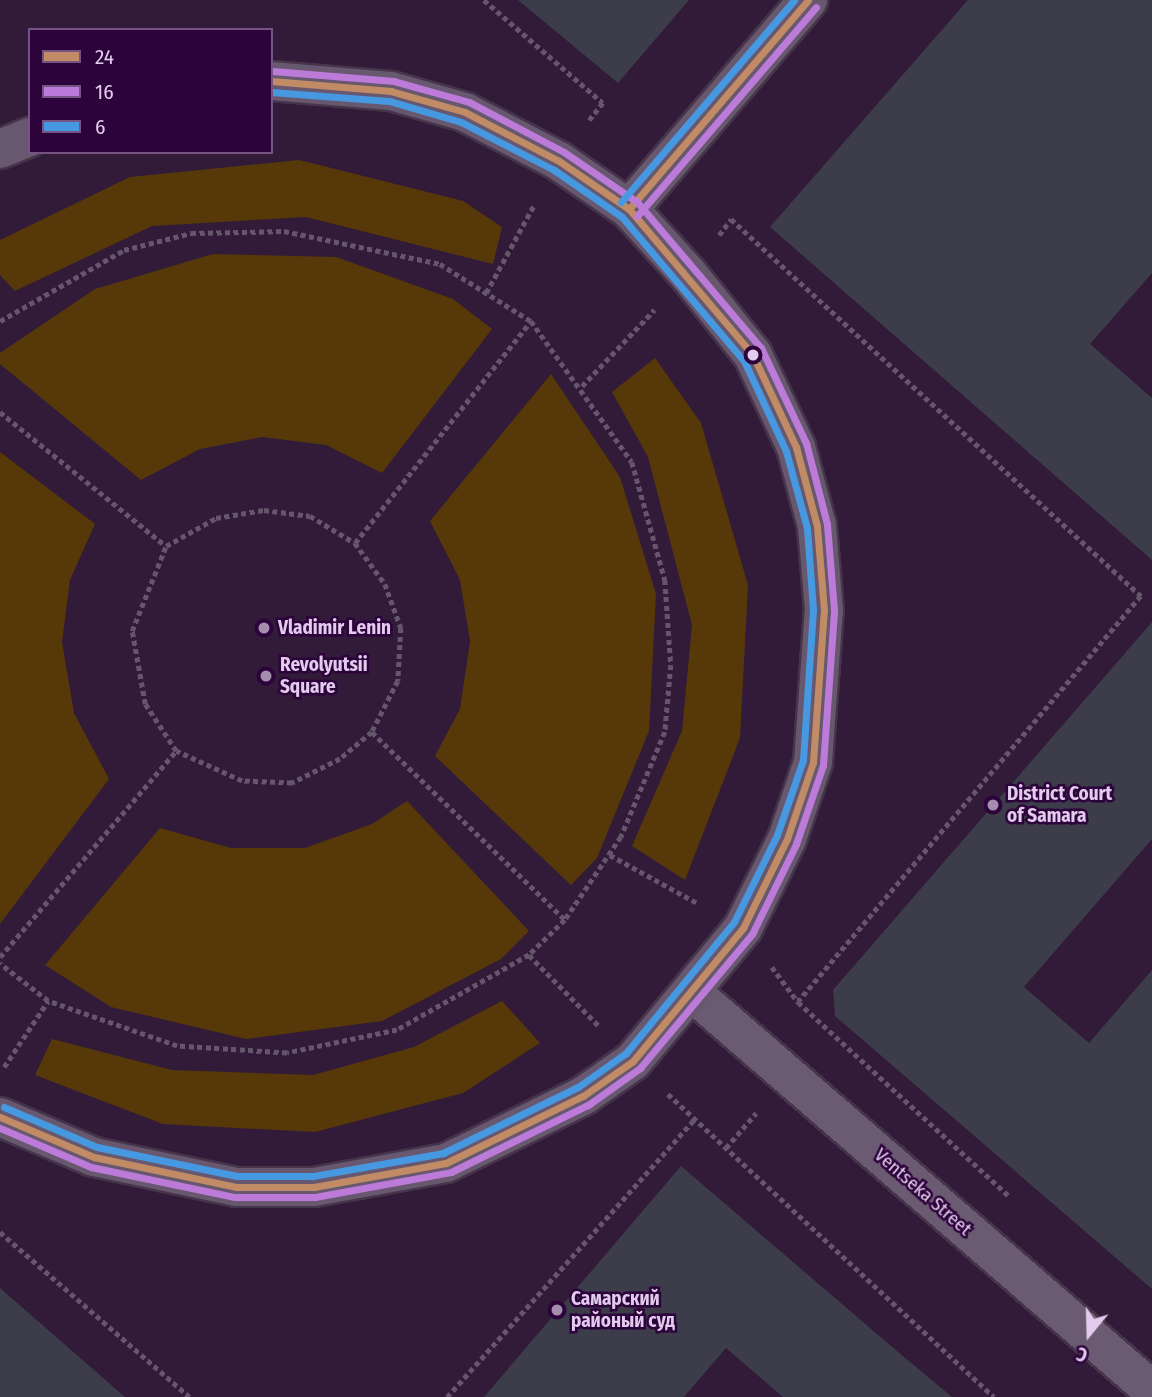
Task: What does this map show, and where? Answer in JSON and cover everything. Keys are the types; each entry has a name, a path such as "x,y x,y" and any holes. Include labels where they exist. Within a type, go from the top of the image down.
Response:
{"main road":[{"path":"629,209 808,0"},
{"path":"0,1117 94,1157 161,1175 236,1187 314,1186 446,1163 583,1096 633,1061 694,994 743,928 787,839 813,762 824,610 817,526 796,447 752,355 629,209 559,161 465,113 391,91 273,81"},
{"path":"0,149 28,138"}],"street":[{"name":"Ventseka Street","path":"694,994 1152,1390"}],"path":[{"path":"484,0 603,103"},
{"path":"731,219 1141,596 798,1002"},
{"path":"0,321 124,250 191,233 284,231 440,264 531,321 632,462 665,580 671,665 665,732 621,837 565,919 528,955 397,1030 287,1053 177,1046 48,1001 0,964"},
{"path":"355,543 531,321"},
{"path":"0,412 166,546"},
{"path":"264,510 310,516 355,543 385,584 401,628 398,681 372,732 340,760 292,783 242,782 176,751 145,704 132,631 166,546 216,518 264,510"},
{"path":"372,732 565,919"},
{"path":"0,957 176,751"},
{"path":"528,955 694,1120 993,1397"},
{"path":"0,1074 48,1001"},
{"path":"828,1030 1020,1207"},
{"path":"447,1397 694,1120"},
{"path":"0,1232 190,1397"}],"shaded area":[{"path":"299,160 463,201 502,227 493,264 306,217 152,226 15,291 0,275 0,240 130,177"},
{"path":"213,254 336,257 453,299 492,329 382,473 326,445 262,437 200,449 141,480 0,364 0,353 95,289"},
{"path":"655,358 701,423 748,585 740,738 685,880 632,846 682,731 692,625 648,457 612,392"},
{"path":"551,374 620,477 656,594 649,731 597,858 571,885 435,756 460,709 470,641 460,580 430,521"},
{"path":"0,452 95,524 70,580 62,642 74,713 109,779 0,924"},
{"path":"407,801 529,931 501,959 382,1021 246,1039 111,1007 45,965 160,828 231,848 305,848 372,824"},
{"path":"502,1001 540,1043 463,1093 315,1132 163,1124 35,1075 52,1039 172,1070 313,1075 414,1047"}],"building":[{"path":"518,0 689,0 618,83"},
{"path":"968,0 1152,0 1152,273 1090,344 1152,398 1152,560 770,227"},
{"path":"1152,622 1152,839 1024,987 1089,1043 1152,970 1152,1289 835,1016 833,990"},
{"path":"681,1166 952,1397 783,1397 726,1348 684,1397 484,1397"},
{"path":"0,1288 125,1397 0,1397"}],"transit line":[{"name":"6","path":"621,202 794,0"},
{"name":"24","path":"629,209 808,0"},
{"name":"16","path":"637,216 816,7"},
{"name":"16","path":"0,1128 91,1167 235,1197 315,1197 451,1172 588,1105 640,1068 752,934 796,844 823,765 834,610 827,524 806,443 761,348 637,202 564,152 469,102 394,81 273,71"},
{"name":"24","path":"0,1117 94,1157 236,1187 314,1187 446,1163 583,1096 633,1061 743,928 787,839 813,762 824,610 817,526 796,447 753,355 629,209 559,161 465,112 391,91 273,81"},
{"name":"6","path":"4,1107 97,1147 237,1176 313,1176 443,1153 578,1087 626,1053 734,922 777,835 803,760 813,610 807,528 786,451 744,361 622,217 554,170 461,122 389,101 273,92"}],"place":[{"name":"Vladimir Lenin","path":"264,628"},
{"name":"Revolyutsii Square","path":"266,676"},
{"name":"District Court of Samara","path":"993,805"},
{"name":"Самарский районый суд","path":"557,1310"}]}
